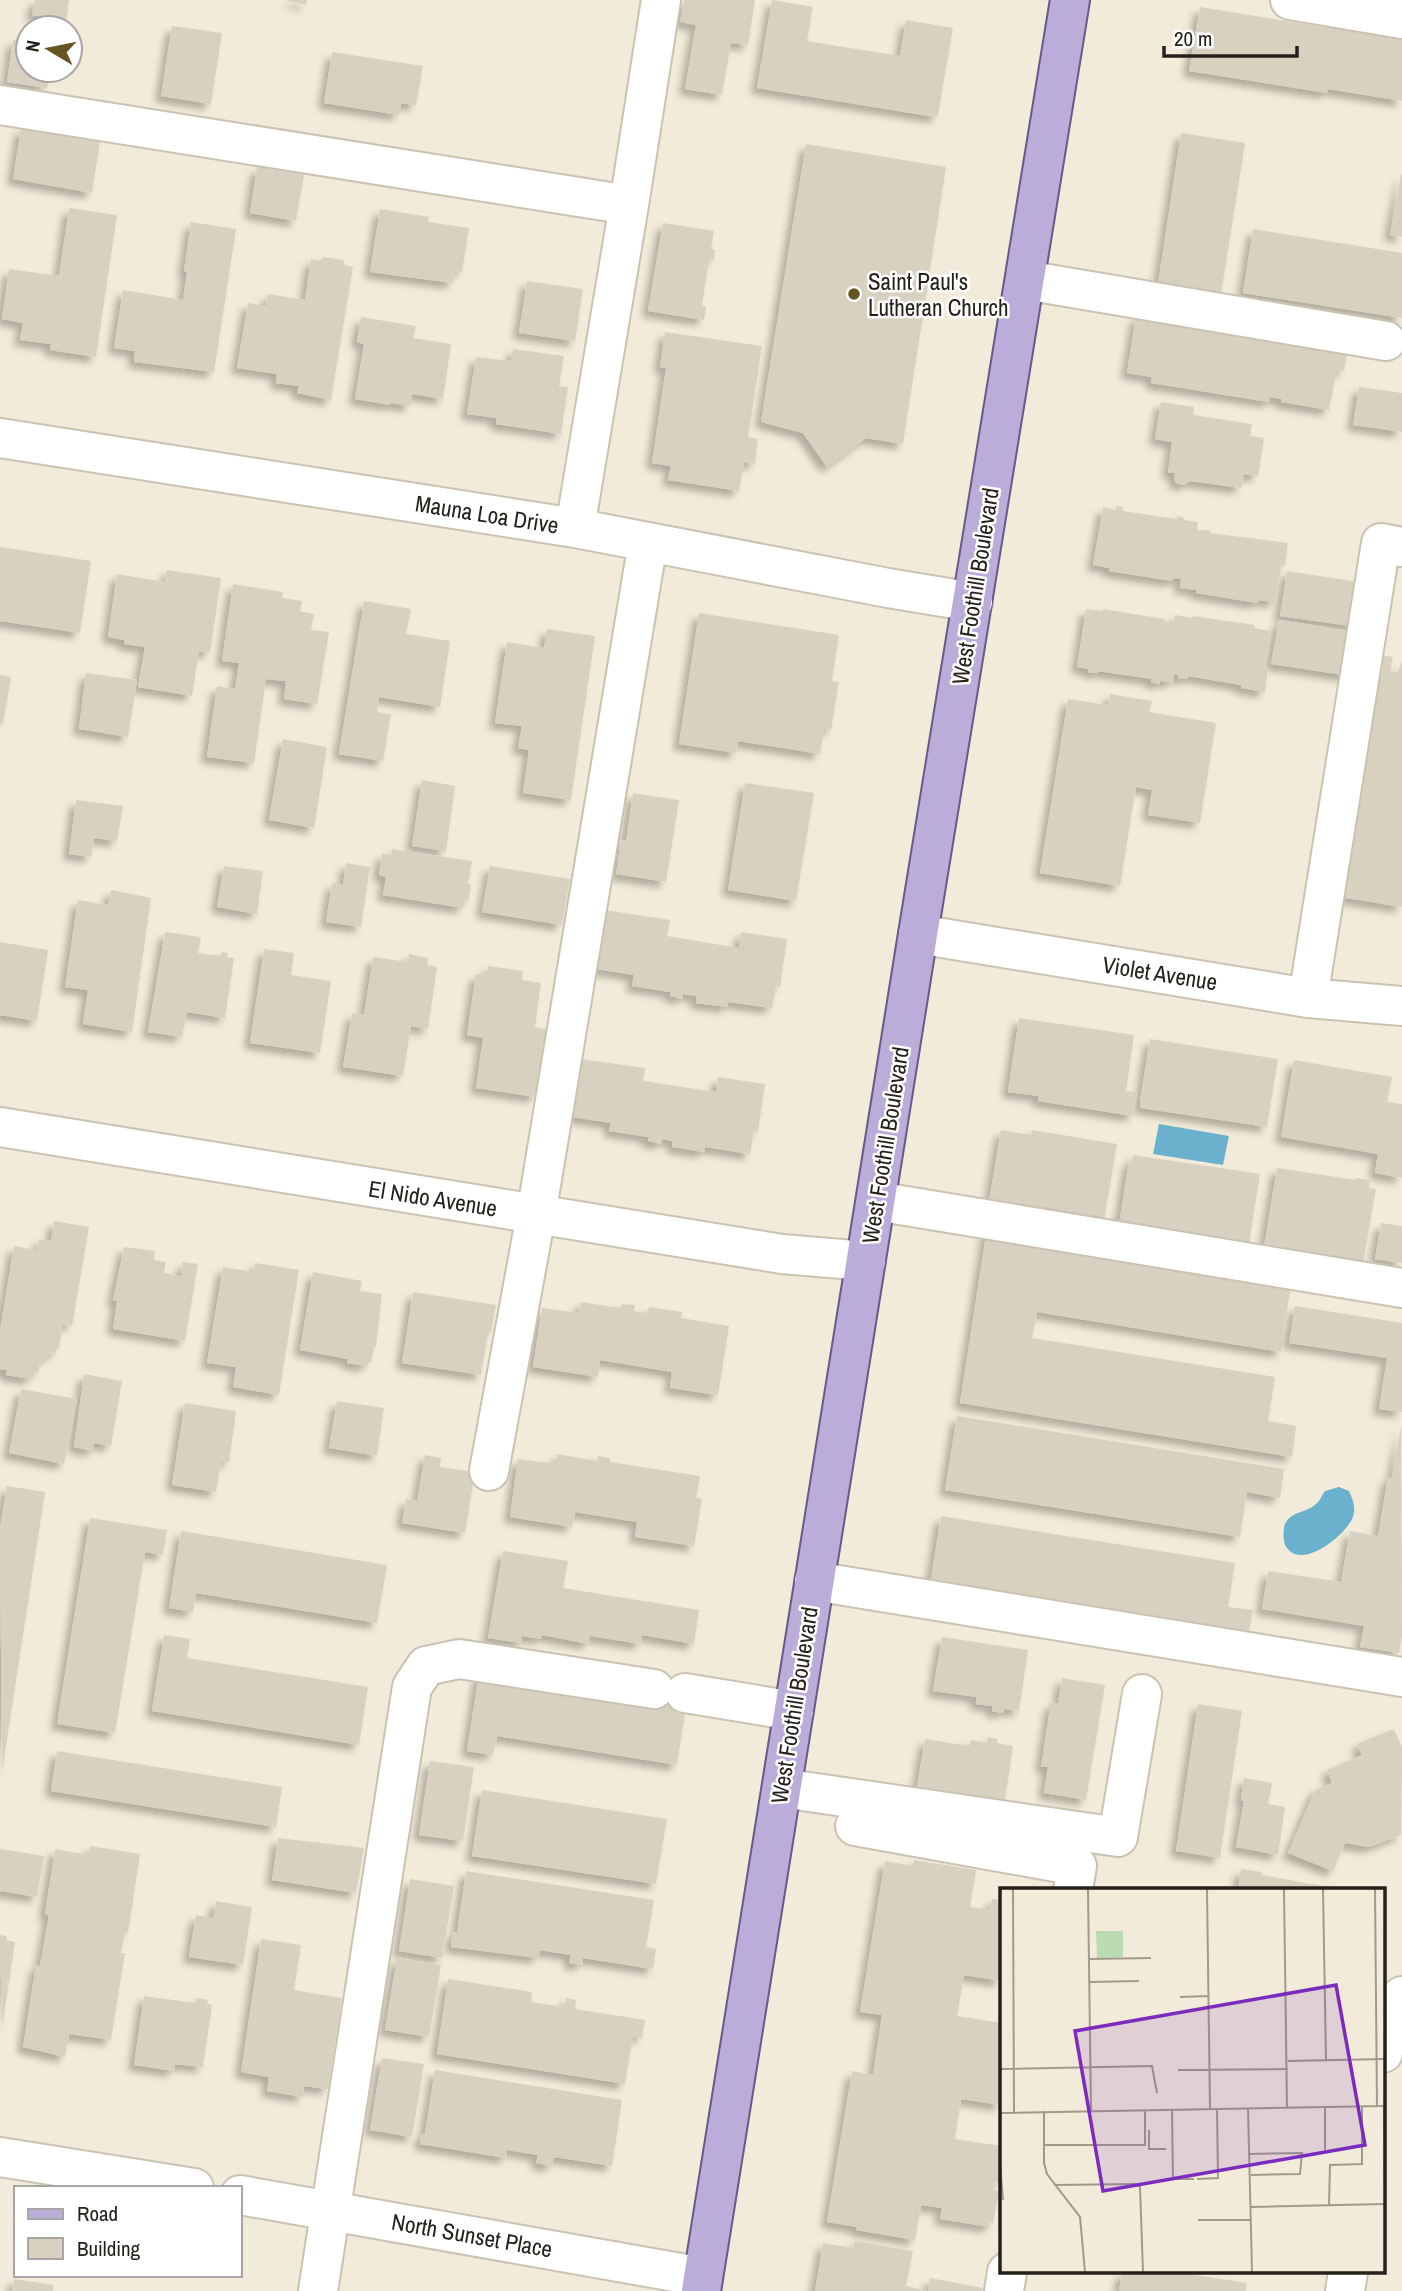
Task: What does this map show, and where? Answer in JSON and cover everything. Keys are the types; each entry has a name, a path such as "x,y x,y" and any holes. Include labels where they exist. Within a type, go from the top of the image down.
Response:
{"main road":[{"name":"West Foothill Boulevard","path":"702,2284 1070,0"}],"street":[{"path":"575,528 661,0"},
{"path":"1290,0 1402,19"},
{"path":"0,105 629,205"},
{"path":"1025,280 1386,341"},
{"name":"Mauna Loa Drive","path":"0,438 575,528 888,589 973,602"},
{"path":"489,1471 536,1215 648,542"},
{"path":"1308,998 1381,543 1402,547"},
{"name":"Violet Avenue","path":"918,934 1308,998 1402,1006"},
{"name":"El Nido Avenue","path":"0,1127 782,1254 866,1262"},
{"path":"876,1201 1402,1288"},
{"path":"814,1581 1402,1677"},
{"path":"318,2291 412,1687 426,1666 459,1659 794,1711"},
{"path":"779,1802 1118,1837 1142,1694"},
{"path":"779,1802 884,1829 1077,1866 1073,1888"},
{"path":"1384,2046 1390,2005 1402,1996"},
{"path":"0,2157 181,2186"},
{"name":"North Sunset Place","path":"242,2195 331,2209 702,2284"}],"water":[{"path":"1159,1124 1229,1136 1223,1165 1153,1154"},
{"path":"1339,1487 1349,1491 1354,1504 1349,1525 1322,1548 1301,1555 1292,1553 1285,1545 1285,1524 1295,1514 1312,1507 1325,1491"}],"building":[{"path":"35,0 69,0 67,14 32,14"},
{"path":"286,0 307,0 306,5"},
{"path":"684,0 755,0 748,45 731,43 722,95 685,89 696,25 680,22"},
{"path":"772,0 813,7 807,41 900,56 906,20 953,28 938,115 935,117 757,88"},
{"path":"1200,7 1329,28 1329,23 1402,35 1402,101 1328,89 1327,93 1189,71"},
{"path":"172,26 222,33 211,104 161,96"},
{"path":"13,40 14,40 14,83 7,82"},
{"path":"332,52 423,66 416,105 401,103 399,115 324,103"},
{"path":"20,84 48,84 47,88"},
{"path":"21,128 100,141 92,193 13,179"},
{"path":"1181,133 1245,143 1221,294 1158,284"},
{"name":"Saint Paul's Lutheran Church","path":"806,144 946,167 903,444 866,438 827,467 803,433 761,422"},
{"path":"257,167 304,175 296,221 250,213"},
{"path":"1402,174 1402,237 1390,235"},
{"path":"69,208 117,215 96,357 50,350 51,344 20,340 23,323 2,319 9,269 59,276"},
{"path":"380,209 429,217 428,222 469,228 462,272 455,271 453,283 370,272"},
{"path":"191,222 236,229 214,372 134,362 135,351 114,348 123,290 183,300"},
{"path":"663,223 714,231 711,249 715,250 714,260 709,259 702,305 706,306 704,320 648,311"},
{"path":"1253,229 1402,253 1402,318 1243,293"},
{"path":"323,257 343,260 345,265 353,267 331,400 297,393 299,386 276,383 277,374 237,368 248,303 266,306 268,294 305,300 311,259 320,261"},
{"path":"527,281 583,289 575,341 519,333"},
{"path":"1136,316 1347,353 1344,371 1337,369 1329,410 1281,402 1281,399 1270,397 1269,402 1151,383 1152,377 1127,373"},
{"path":"361,317 416,326 413,338 451,344 443,399 412,394 410,406 355,399 364,344 357,342"},
{"path":"665,332 762,346 748,437 758,439 755,464 744,462 739,491 668,480 671,466 652,463 666,368 660,367"},
{"path":"513,349 564,356 559,386 568,387 561,434 496,424 497,418 467,414 476,357 511,361"},
{"path":"1359,387 1402,393 1402,432 1353,425"},
{"path":"1161,402 1194,407 1193,415 1252,424 1250,436 1264,438 1258,476 1244,474 1241,488 1190,481 1184,485 1176,483 1175,472 1168,473 1172,442 1155,439"},
{"path":"1116,506 1123,507 1123,511 1185,518 1184,520 1198,522 1197,530 1210,530 1210,533 1288,543 1285,566 1281,565 1275,602 1258,600 1257,603 1196,593 1197,590 1180,588 1181,579 1173,578 1172,581 1109,571 1110,568 1093,565 1103,507 1116,510"},
{"path":"0,547 91,561 80,633 0,621"},
{"path":"167,570 221,578 210,653 199,651 192,696 138,687 145,647 124,644 124,640 108,637 117,574 165,582"},
{"path":"1287,571 1365,583 1358,627 1280,616"},
{"path":"233,584 283,592 282,598 302,601 300,611 314,614 311,630 329,632 317,704 284,699 286,681 266,679 254,763 207,757 217,686 235,689 239,663 222,661"},
{"path":"364,601 411,609 406,634 450,641 440,707 379,697 377,712 391,714 383,761 339,754"},
{"path":"1086,609 1103,609 1165,619 1165,622 1173,623 1175,615 1193,616 1255,625 1254,628 1271,631 1265,668 1268,669 1265,692 1188,676 1188,679 1178,678 1179,675 1174,675 1173,682 1160,681 1159,684 1151,682 1152,679 1088,672 1089,669 1077,667"},
{"path":"699,613 839,635 832,681 839,682 831,730 824,729 820,754 738,741 736,753 679,744"},
{"path":"1279,620 1357,632 1350,676 1271,664"},
{"path":"547,629 595,636 571,800 523,793 529,750 518,748 522,726 495,723 507,642 544,648"},
{"path":"1375,654 1393,657 1390,671 1398,672 1402,660 1402,907 1334,896"},
{"path":"86,673 137,680 128,737 79,729"},
{"path":"0,675 11,677 3,723 0,723"},
{"path":"1110,694 1152,701 1149,712 1216,723 1200,823 1148,815 1152,790 1136,787 1120,886 1040,873 1068,699 1108,705"},
{"path":"283,739 327,747 314,828 269,820"},
{"path":"422,780 455,786 446,851 412,846"},
{"path":"745,783 814,793 796,901 728,890"},
{"path":"633,793 679,800 666,882 616,874 621,840 626,841"},
{"path":"76,800 123,806 117,841 94,838 91,857 69,854"},
{"path":"392,849 472,861 468,901 464,900 463,908 383,895 386,877 379,875 382,854 391,855"},
{"path":"346,863 370,867 361,927 326,922 332,883 343,885"},
{"path":"224,866 263,871 257,914 217,907"},
{"path":"490,866 570,879 562,925 482,912"},
{"path":"111,890 151,898 132,1032 83,1024 88,990 65,987 78,900 108,905"},
{"path":"605,910 670,920 667,936 739,948 741,932 787,939 780,987 776,986 772,1008 728,1002 728,1007 696,1003 697,996 683,994 683,999 670,996 670,992 632,986 634,975 597,969"},
{"path":"165,932 201,937 198,953 221,956 221,952 234,958 225,1018 187,1012 182,1037 148,1032"},
{"path":"0,942 48,950 37,1021 0,1015"},
{"path":"264,949 294,953 291,975 331,981 320,1053 250,1043"},
{"path":"409,954 428,958 427,965 437,967 428,1029 411,1026 403,1076 343,1067 352,1013 364,1015 373,957 408,962"},
{"path":"488,966 523,971 522,980 541,983 535,1027 550,1030 547,1049 543,1048 536,1097 476,1088 483,1038 467,1035 476,974 488,975"},
{"path":"1019,1018 1134,1035 1126,1091 1137,1092 1133,1116 1038,1101 1039,1096 1008,1092"},
{"path":"1150,1039 1278,1059 1267,1127 1141,1108"},
{"path":"581,1059 645,1068 643,1081 716,1092 718,1077 765,1084 758,1132 754,1131 750,1154 705,1147 704,1152 672,1147 673,1141 662,1139 661,1144 648,1141 648,1137 609,1131 611,1123 572,1117"},
{"path":"1294,1060 1392,1077 1387,1102 1402,1104 1402,1178 1375,1173 1378,1154 1281,1137"},
{"path":"1001,1130 1031,1135 1032,1130 1117,1144 1104,1221 989,1202"},
{"path":"1133,1155 1260,1174 1249,1244 1119,1224 1129,1161 1132,1162"},
{"path":"1277,1168 1370,1180 1369,1188 1376,1189 1363,1263 1264,1247"},
{"path":"54,1221 89,1227 72,1326 63,1324 59,1348 40,1362 38,1373 32,1372 31,1379 6,1375 7,1370 0,1369 0,1331 14,1246 37,1250 39,1239 51,1241"},
{"path":"1381,1223 1402,1226 1402,1263 1375,1259"},
{"path":"987,1229 1292,1278 1281,1352 1037,1312 1032,1338 1275,1377 1268,1421 1296,1426 1292,1457 960,1403"},
{"path":"124,1247 155,1251 154,1260 166,1262 164,1273 181,1276 183,1262 198,1264 185,1341 113,1329 117,1301 113,1300"},
{"path":"255,1263 299,1270 279,1395 233,1387 236,1367 207,1363 223,1267 254,1272"},
{"path":"313,1272 362,1281 360,1291 382,1294 376,1346 371,1362 365,1362 366,1366 347,1363 348,1359 300,1350"},
{"path":"413,1292 496,1305 491,1332 488,1332 481,1375 402,1363"},
{"path":"581,1302 621,1308 621,1304 635,1305 634,1311 647,1313 649,1307 682,1312 681,1318 729,1326 718,1395 670,1388 672,1372 600,1360 598,1377 533,1367 542,1308 579,1313"},
{"path":"1295,1306 1402,1323 1402,1412 1379,1409 1387,1358 1289,1343"},
{"path":"84,1374 122,1381 111,1446 94,1443 93,1451 74,1447"},
{"path":"21,1389 77,1399 64,1464 9,1453"},
{"path":"337,1401 384,1408 377,1456 329,1448"},
{"path":"185,1403 236,1411 229,1462 221,1461 216,1492 172,1485"},
{"path":"957,1416 1284,1469 1280,1498 1247,1492 1240,1537 945,1490"},
{"path":"1401,1426 1402,1636 1399,1653 1360,1647 1364,1626 1262,1609 1268,1571 1341,1582 1350,1531 1378,1536 1388,1477 1392,1478"},
{"path":"557,1454 597,1461 598,1456 610,1458 610,1462 700,1476 696,1498 702,1499 694,1546 635,1537 637,1522 575,1512 572,1527 510,1517 518,1459 556,1464"},
{"path":"425,1455 441,1458 440,1467 475,1472 465,1533 402,1523 406,1499 417,1501"},
{"path":"7,1486 45,1492 2,1772 0,1528"},
{"path":"941,1516 1235,1563 1228,1607 1253,1610 1247,1641 929,1591"},
{"path":"90,1518 167,1530 163,1555 145,1552 115,1733 57,1724"},
{"path":"181,1531 387,1565 377,1623 196,1593 193,1612 169,1608"},
{"path":"503,1551 568,1561 563,1588 699,1610 694,1644 642,1635 641,1644 590,1636 589,1644 542,1635 541,1639 522,1636 521,1643 488,1638"},
{"path":"164,1635 190,1639 187,1658 368,1687 359,1745 152,1711"},
{"path":"942,1637 1028,1650 1019,1711 992,1711 992,1706 976,1704 977,1697 933,1691"},
{"path":"479,1674 686,1707 677,1765 497,1736 493,1755 467,1751"},
{"path":"1062,1678 1105,1685 1086,1800 1044,1793 1048,1767 1041,1767 1051,1702 1058,1704"},
{"path":"1198,1704 1242,1711 1220,1858 1176,1851"},
{"path":"1394,1729 1402,1748 1401,1835 1369,1847 1345,1843 1333,1871 1288,1853 1315,1790 1332,1783 1327,1770 1362,1755 1357,1744"},
{"path":"988,1737 998,1739 997,1743 1013,1746 1004,1806 916,1793 925,1739 969,1746 971,1740 987,1743"},
{"path":"57,1751 282,1787 276,1827 51,1791"},
{"path":"430,1761 474,1767 463,1841 419,1835"},
{"path":"1244,1778 1272,1783 1268,1804 1285,1807 1278,1855 1236,1847 1244,1801 1241,1800"},
{"path":"482,1790 667,1819 656,1884 472,1856"},
{"path":"278,1838 364,1848 356,1893 272,1880"},
{"path":"90,1846 140,1854 128,1933 125,1932 121,1953 125,1953 111,2040 69,2034 65,2057 23,2047 36,1965 40,1966 49,1915 45,1914 55,1849 88,1855"},
{"path":"0,1849 44,1856 37,1897 0,1891"},
{"path":"914,1860 976,1870 970,1907 990,1910 992,1899 1000,1900 1000,1981 964,1975 957,2016 1000,2023 1000,2105 961,2099 955,2139 1000,2146 999,2183 994,2182 993,2190 999,2191 993,2223 990,2222 989,2227 940,2219 942,2208 921,2205 915,2240 827,2222 852,2071 873,2075 882,2015 860,2012 885,1861 913,1866"},
{"path":"1241,1869 1334,1888 1238,1888"},
{"path":"466,1871 654,1900 646,1947 656,1949 653,1969 583,1958 582,1965 569,1963 571,1955 540,1950 538,1958 451,1947 453,1932 457,1933"},
{"path":"410,1879 454,1886 442,1958 399,1951"},
{"path":"216,1901 252,1907 243,1965 189,1957 196,1915 213,1918"},
{"path":"0,1935 15,1942 2,2028"},
{"path":"261,1939 301,1945 294,1990 342,1998 328,2089 304,2086 303,2097 267,2091 269,2077 241,2072"},
{"path":"397,1958 441,1965 429,2037 385,2030"},
{"path":"448,1979 532,1992 531,2002 564,2007 566,1998 576,2000 575,2009 645,2020 642,2038 633,2036 625,2084 437,2054"},
{"path":"144,1996 195,2003 196,1998 208,2000 207,2004 212,2005 203,2067 175,2064 174,2071 134,2065"},
{"path":"382,2058 424,2064 412,2137 370,2130"},
{"path":"435,2070 622,2100 612,2166 554,2157 552,2166 536,2163 538,2155 507,2150 506,2158 420,2144 421,2134 425,2134"},
{"path":"855,2241 913,2251 906,2286 927,2291 815,2291 823,2243 853,2248"},
{"path":"1122,2274 1189,2274 1247,2283 1246,2291 1119,2291"},
{"path":"930,2278 983,2288 982,2291 928,2291"},
{"path":"14,2279 53,2285 53,2291 12,2291"}],"place":[{"name":"Saint Paul's Lutheran Church","path":"854,294"}]}
